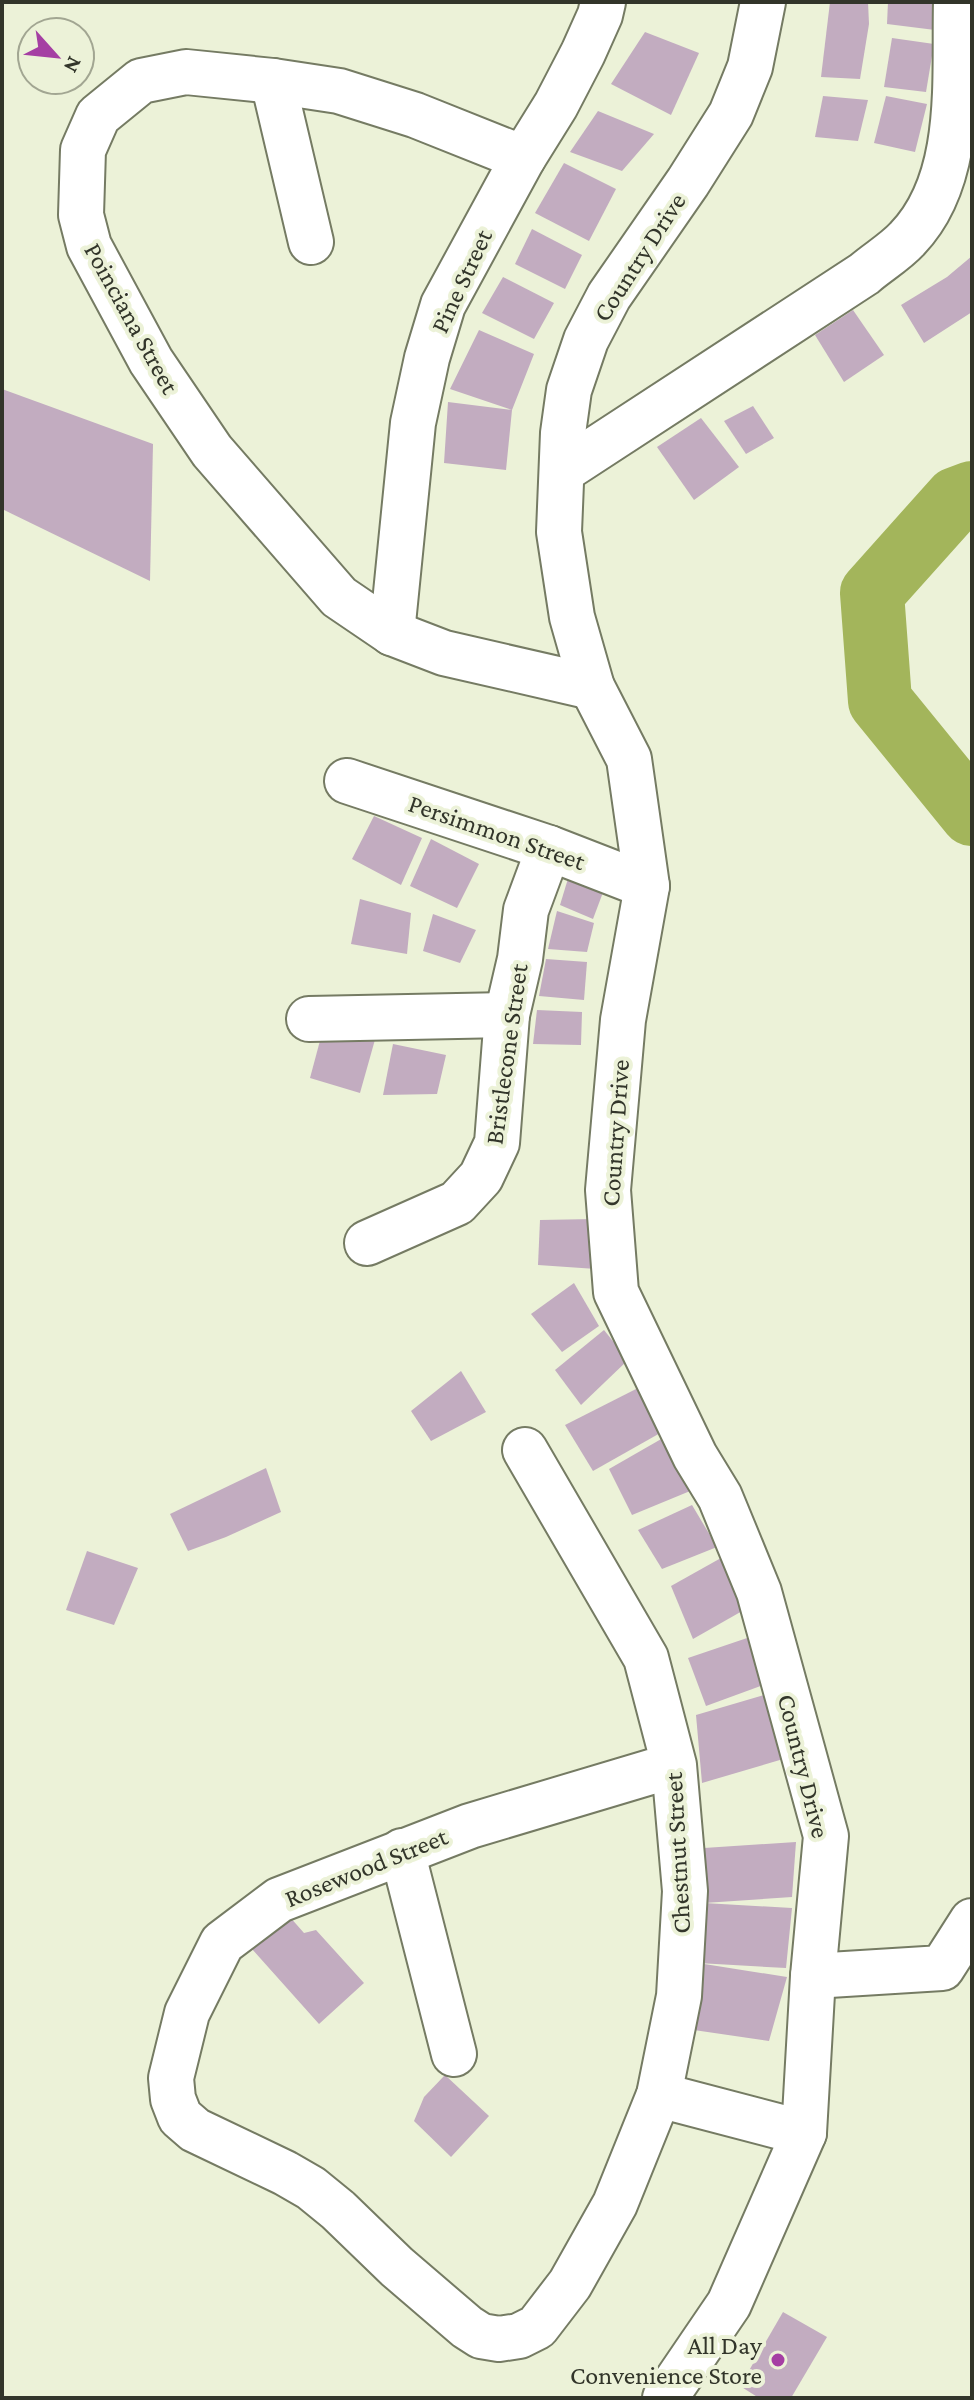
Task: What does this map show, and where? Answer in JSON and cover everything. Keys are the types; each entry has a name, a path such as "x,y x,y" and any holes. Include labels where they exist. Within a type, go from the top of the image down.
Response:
{"street":[{"name":"Pine Street","path":"392,633 413,423 427,358 443,305 523,158 556,105 583,53 603,2"},
{"name":"Country Drive","path":"665,2398 729,2304 804,2133 813,1976 826,1836 759,1592 720,1497 695,1456 616,1292 608,1190 623,1020 647,886 629,759 592,687 572,617 559,532 563,433 569,390 586,340 609,296 731,114 750,67 763,2"},
{"path":"562,471 864,274 908,238 932,203 949,160 956,2"},
{"name":"Poinciana Street","path":"523,158 415,115 339,91 186,72 141,81 98,116 83,150 81,215 89,246 143,349 212,451 339,597 392,633 444,653 592,687"},
{"path":"273,81 311,242"},
{"name":"Persimmon Street","path":"347,781 549,848 647,886"},
{"name":"Bristlecone Street","path":"367,1243 457,1203 481,1177 497,1143 507,1015 520,959 526,910 549,848"},
{"path":"309,1019 507,1015"},
{"name":"Chestnut Street","path":"467,2327 481,2336 499,2339 519,2336 537,2327 570,2284 615,2204 659,2095 679,1996 685,1891 674,1765 646,1658 525,1450"},
{"name":"Rosewood Street","path":"467,2327 311,2188 195,2130 180,2117 173,2099 171,2078 187,2013 222,1943 279,1900 470,1826 674,1765"},
{"path":"402,1851 454,2054"},
{"path":"813,1976 942,1968 972,1921"},
{"path":"659,2095 804,2133"}],"building":[{"path":"830,2 868,2 869,24 860,79 821,77"},
{"path":"888,2 938,2 935,30 887,24"},
{"path":"645,32 699,53 671,115 611,84"},
{"path":"892,38 934,44 926,92 884,87"},
{"path":"823,96 868,100 858,141 815,137"},
{"path":"886,96 927,104 915,152 874,143"},
{"path":"598,111 654,134 622,171 570,152"},
{"path":"564,163 616,189 589,241 535,213"},
{"path":"532,229 582,255 565,289 515,264"},
{"path":"972,256 972,312 924,343 901,305 947,277"},
{"path":"503,277 554,303 534,339 482,313"},
{"path":"853,310 884,355 844,382 815,335"},
{"path":"479,330 534,354 512,410 450,389"},
{"path":"2,389 153,444 150,581 2,509"},
{"path":"448,402 512,410 506,470 444,463"},
{"path":"753,406 774,438 746,454 724,421"},
{"path":"701,418 739,467 694,500 657,447"},
{"path":"374,816 422,838 401,885 352,859"},
{"path":"431,839 479,864 457,908 410,886"},
{"path":"570,872 605,887 593,919 560,905"},
{"path":"360,899 411,913 407,954 351,944"},
{"path":"557,911 594,923 587,952 548,949"},
{"path":"433,914 476,930 460,963 423,951"},
{"path":"546,959 587,962 584,1000 539,996"},
{"path":"537,1010 582,1012 581,1045 533,1044"},
{"path":"325,1022 376,1036 360,1093 310,1078"},
{"path":"393,1044 446,1055 437,1094 383,1095"},
{"path":"594,1219 596,1269 538,1265 540,1220"},
{"path":"574,1283 599,1326 562,1352 531,1314"},
{"path":"604,1330 628,1360 581,1405 555,1370"},
{"path":"461,1371 486,1412 431,1441 411,1411"},
{"path":"638,1388 662,1432 593,1471 565,1425"},
{"path":"663,1438 695,1489 632,1515 609,1469"},
{"path":"266,1468 281,1512 188,1551 170,1514"},
{"path":"692,1505 717,1547 662,1569 638,1530"},
{"path":"87,1551 138,1568 114,1625 66,1610"},
{"path":"721,1558 751,1606 693,1639 671,1586"},
{"path":"756,1635 769,1683 706,1706 688,1658"},
{"path":"774,1692 790,1757 702,1783 696,1715"},
{"path":"796,1842 792,1897 704,1903 704,1848"},
{"path":"704,1903 792,1908 786,1968 698,1963 787,1977 769,2041 687,2029"},
{"path":"289,1916 304,1933 316,1930 364,1983 319,2024 252,1949"},
{"path":"445,2075 489,2116 451,2157 414,2121 424,2097"},
{"path":"783,2312 827,2337 791,2398 759,2398 740,2386"}],"waterway":[{"path":"972,493 956,499 872,593 880,701 972,814"}],"place":[{"name":"All Day Convenience Store","path":"778,2360"}]}
